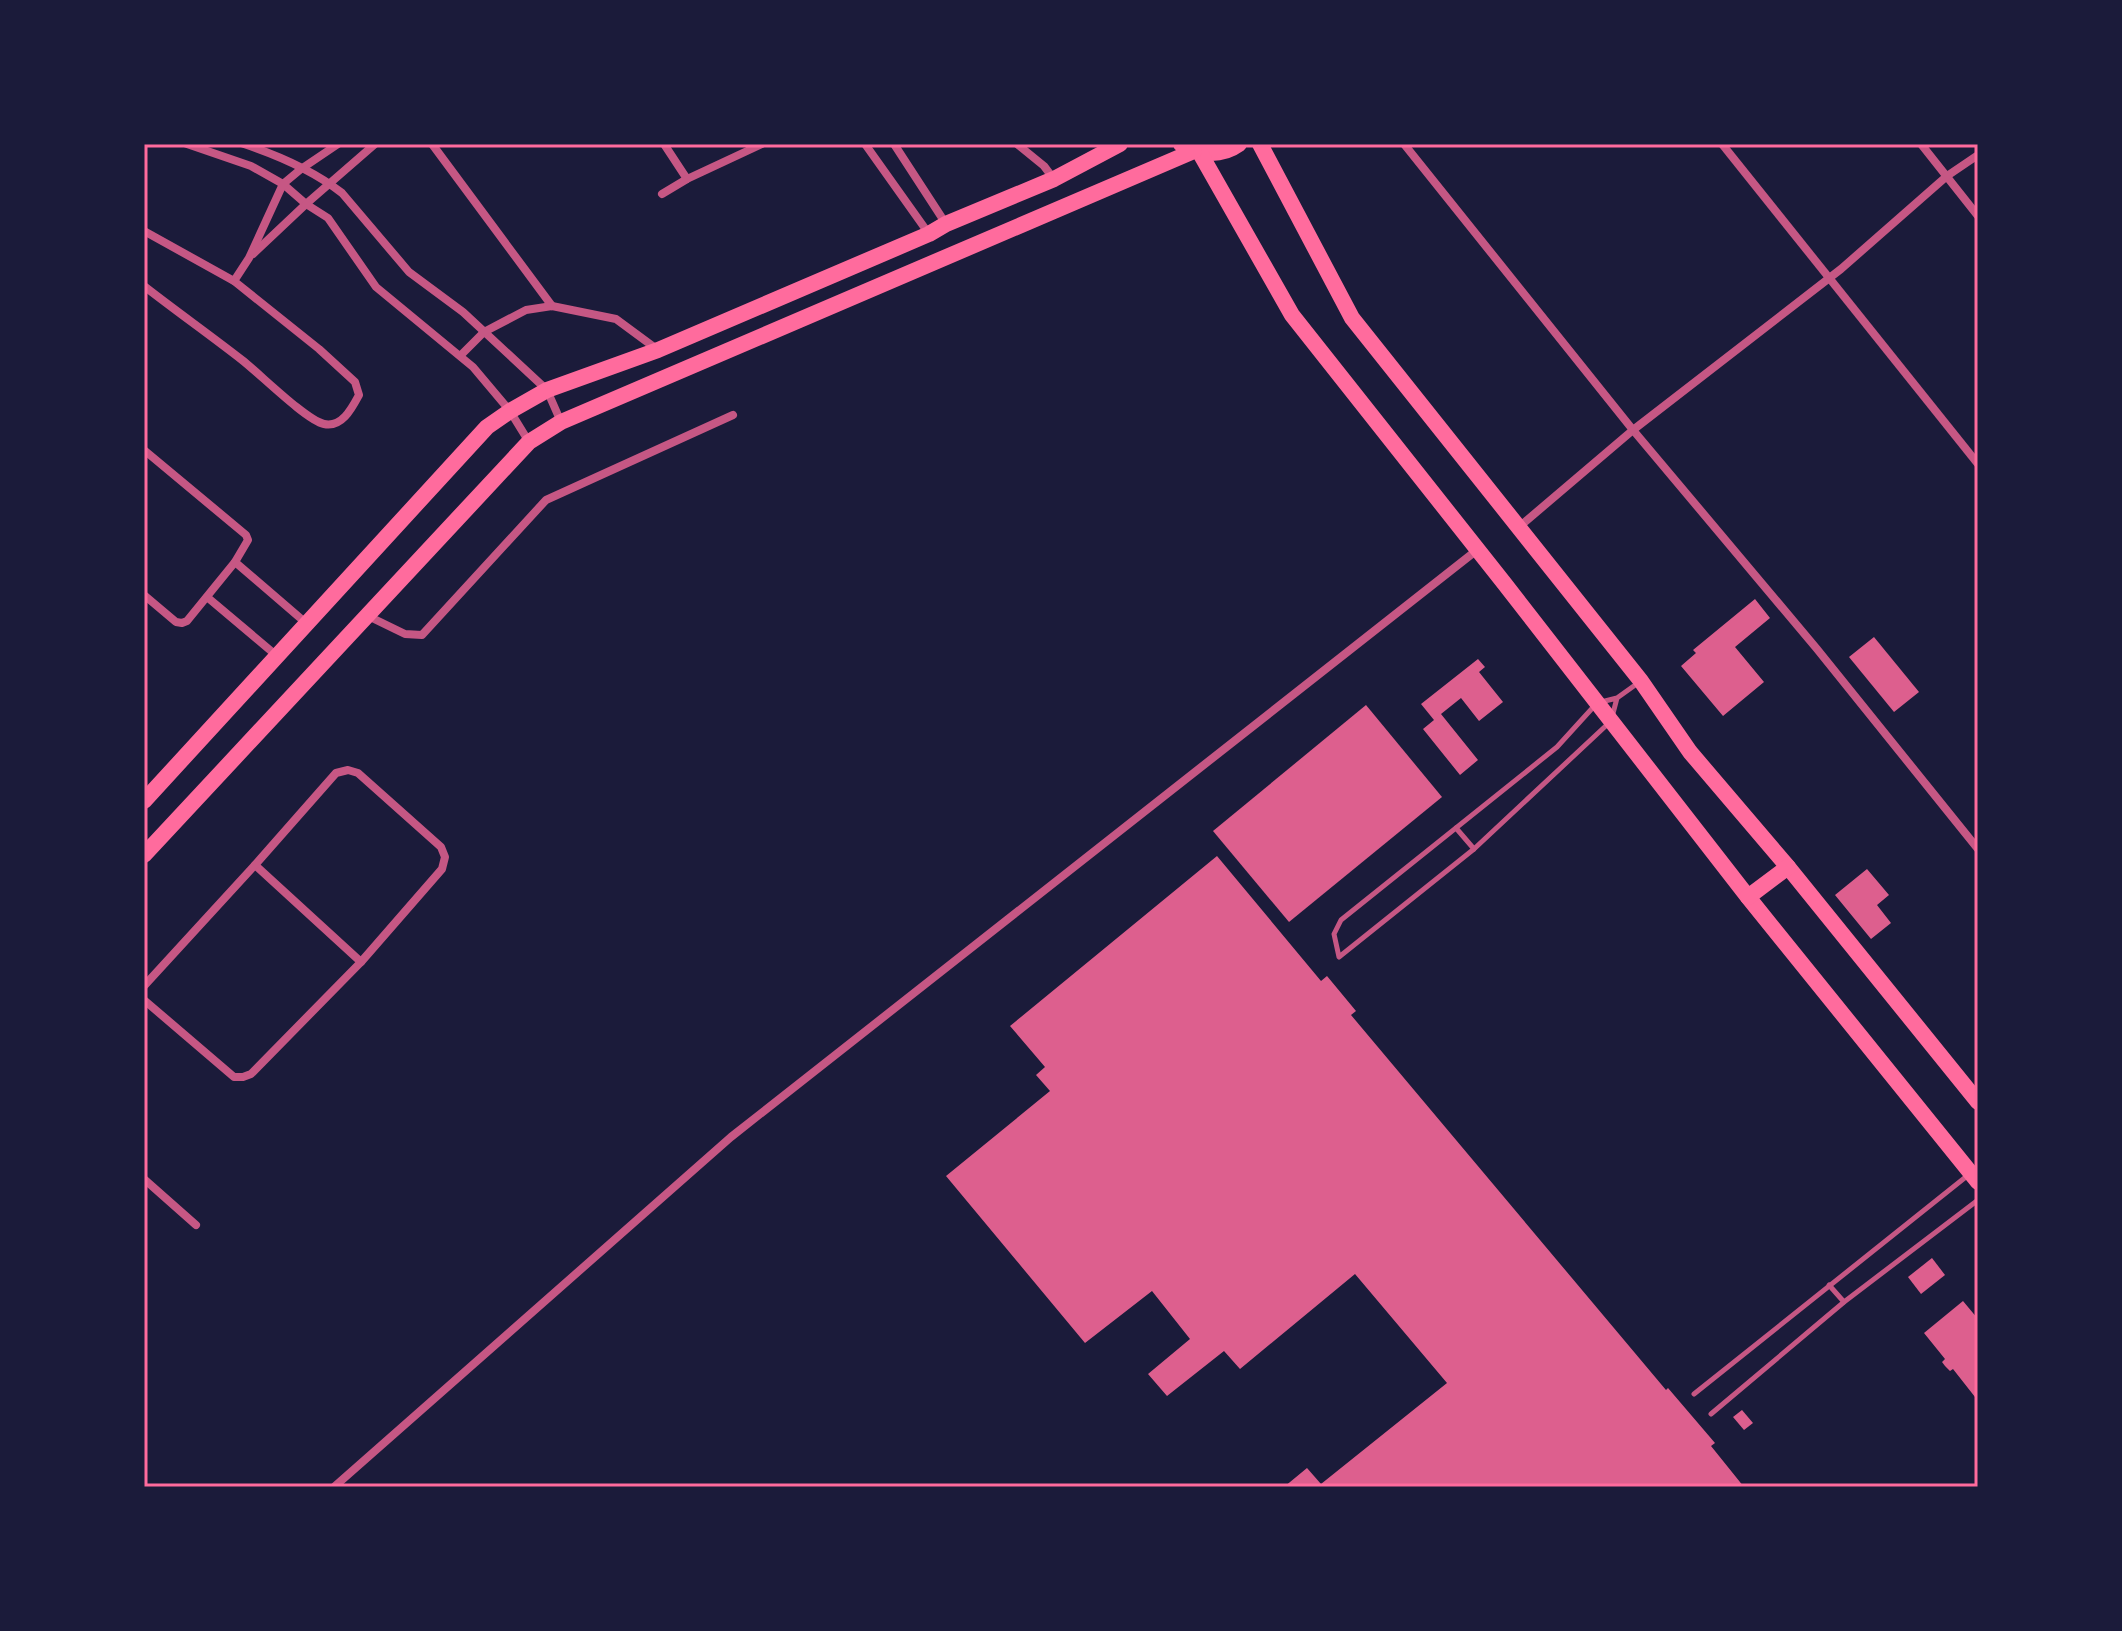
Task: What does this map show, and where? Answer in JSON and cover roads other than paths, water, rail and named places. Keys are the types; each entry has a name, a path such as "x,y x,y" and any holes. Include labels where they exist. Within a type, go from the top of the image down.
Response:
{"main road":[{"path":"144,801 487,427 510,411 547,390 658,350 929,234 1054,179 1120,144"},
{"path":"144,855 529,442 561,422 1192,149 1217,153 1239,144"},
{"path":"1260,144 1352,318 1641,681 1690,752 1788,867 1978,1102"},
{"path":"1192,149 1292,315 1748,897 1976,1174"},
{"path":"1748,897 1788,867"}],"street":[{"path":"187,144 251,166 283,184 328,218 376,287 461,355 510,411 529,442"},
{"path":"244,144 268,152 330,183 342,193 409,272 463,312 547,390 561,422"},
{"path":"234,281 249,258 283,184 338,144"},
{"path":"249,258 375,144"},
{"path":"432,144 552,306"},
{"path":"664,144 687,179"},
{"path":"662,194 762,144"},
{"path":"865,144 929,234"},
{"path":"894,144 946,224"},
{"path":"1017,144 1044,166 1054,179"},
{"path":"1404,144 1633,430 1978,849"},
{"path":"1722,144 1978,464"},
{"path":"1921,144 1978,216"},
{"path":"1518,527 1633,430 1831,277 1947,176 1978,155"},
{"path":"144,231 234,281 319,349 355,382 359,395 350,412 335,424 323,424 302,411 242,360 144,286"},
{"path":"461,355 484,332 526,310 552,306 616,319 658,350"},
{"path":"367,615 405,634 422,635 546,500 733,415"},
{"path":"144,450 246,535 248,540 235,562 187,621 176,622 144,595"},
{"path":"334,1487 731,1137 1478,550"},
{"path":"235,562 306,623"},
{"path":"207,597 278,656"},
{"path":"144,986 336,773 348,770 358,773 441,847 445,857 442,869 361,962 251,1074 234,1077 144,1000"},
{"path":"255,865 361,962"},
{"path":"144,1179 196,1225"}],"lane":[{"path":"1617,698 1611,721 1474,849 1339,957 1334,934 1341,920 1557,747 1597,703 1617,698 1641,681"},
{"path":"1456,828 1474,849"},
{"path":"1694,1394 1829,1285 1976,1174"},
{"path":"1711,1414 1844,1302 1978,1200"},
{"path":"1829,1285 1844,1302"}]}
